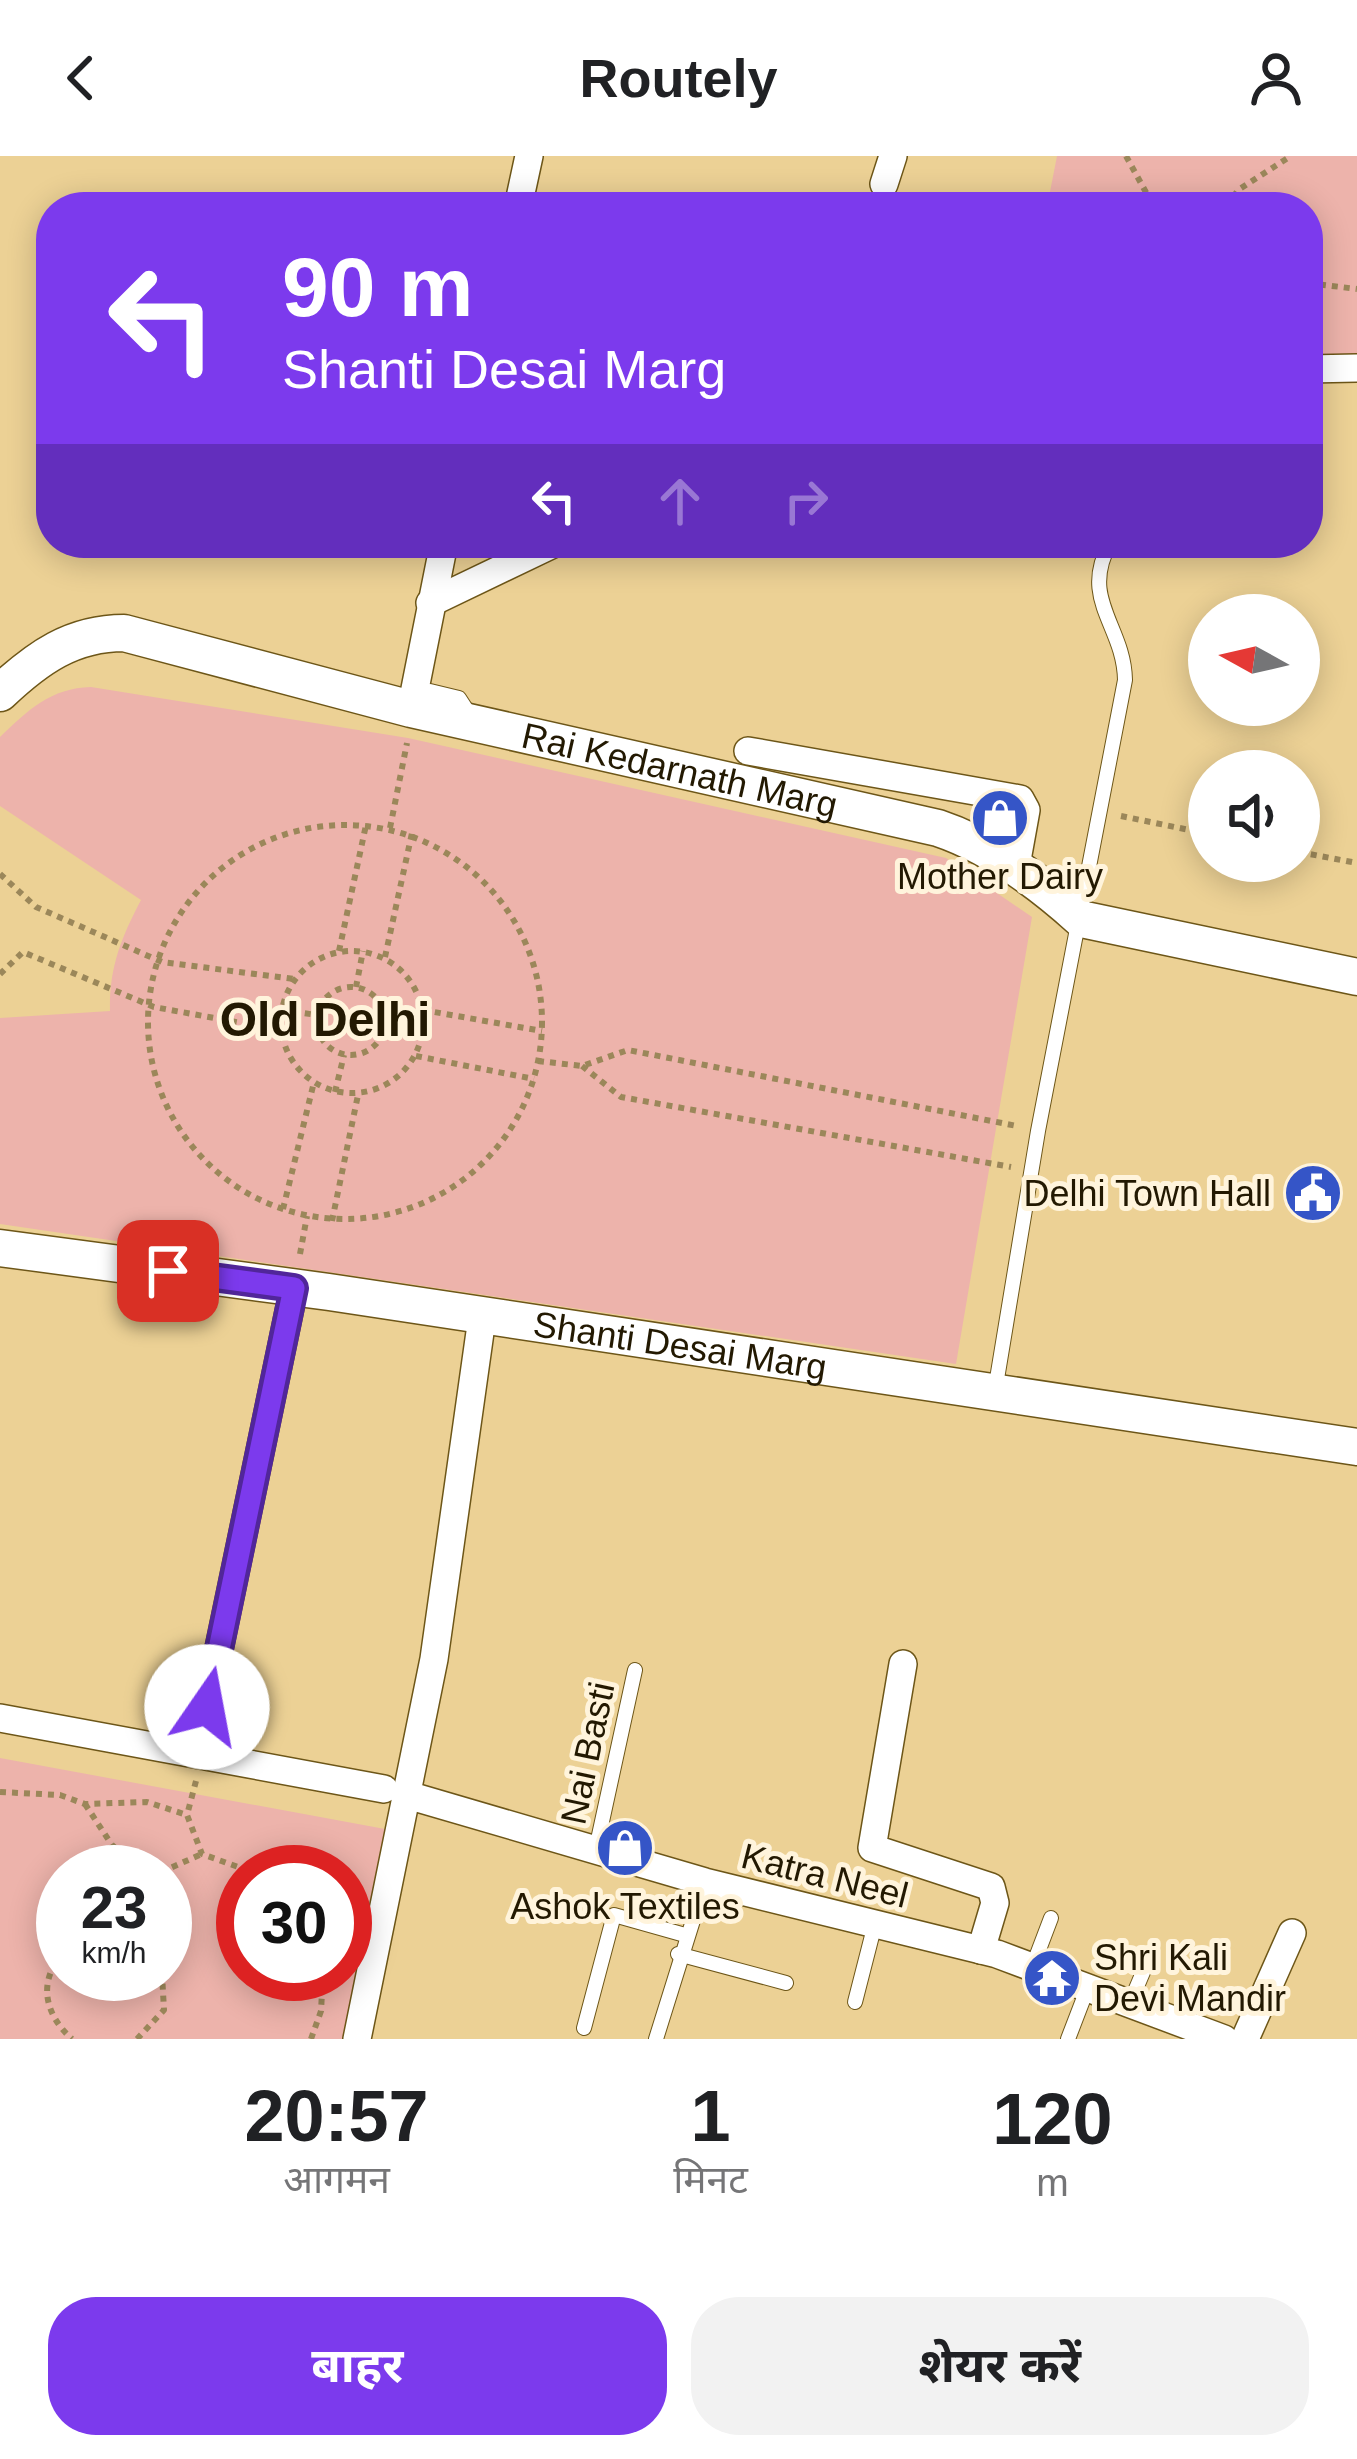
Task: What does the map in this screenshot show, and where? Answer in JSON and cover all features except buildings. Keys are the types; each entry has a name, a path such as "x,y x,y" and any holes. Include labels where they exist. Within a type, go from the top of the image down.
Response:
{"street":[{"path":"521,192 529,156"},
{"path":"884,184 892,156"},
{"path":"1323,369 1357,368"},
{"path":"411,709 440,558"},
{"path":"430,603 524,558"},
{"name":"Rai Kedarnath Marg","path":"0,693 67,642 82,635 124,633 411,709 938,828 970,841 1081,920 1357,977"},
{"path":"748,751 1019,799 1026,810 1015,871"},
{"name":"Shanti Desai Marg","path":"0,1248 1357,1447"},
{"path":"197,1754 294,1288"},
{"path":"357,2039 394,1792 446,1585 482,1318"},
{"path":"903,1664 872,1848 991,1887 995,1903 981,1950"},
{"name":"Katra Neel","path":"0,1718 394,1792 705,1882 981,1950 1224,2039"},
{"path":"1245,2039 1292,1933"}],"lane":[{"path":"995,1396 1030,1171 1125,680 1121,653 1096,586 1105,558"},
{"name":"Nai Basti","path":"596,1849 635,1670"},
{"path":"656,2039 678,1954 705,1882"},
{"path":"584,2028 614,1915 686,1935"},
{"path":"1032,1968 1051,1918"},
{"path":"855,2002 875,1924"},
{"path":"678,1954 786,1984"},
{"path":"1130,2003 1149,1958"},
{"path":"1068,2039 1088,1988"}],"path":[{"path":"1126,156 1146,192"},
{"path":"1237,192 1291,156"},
{"path":"1323,285 1357,289"},
{"path":"390,828 411,709"},
{"path":"1100,812 1188,830"},
{"path":"339,951 367,824"},
{"path":"367,824 390,828 412,833 457,860 500,907 526,956 542,1010 538,1061 515,1120 468,1175 406,1209 332,1220 283,1209 221,1178 176,1128 153,1047 154,1007 162,962 187,896 215,869 287,831 367,824"},
{"path":"385,957 412,833"},
{"path":"1320,855 1357,863"},
{"path":"0,874 36,907 162,962 294,979"},
{"path":"339,951 363,951 385,957 406,974 423,1010 423,1032 416,1056 398,1077 358,1094 335,1092 296,1067 280,1030 281,1010 294,979 314,960 339,951"},
{"path":"356,987 363,951"},
{"path":"0,974 23,952 154,1007 280,1030"},
{"path":"356,987 377,999 385,1027 369,1051 344,1055 325,1043 317,1015 333,992 356,987"},
{"path":"281,1010 317,1015"},
{"path":"423,1010 542,1031"},
{"path":"385,1027 423,1032"},
{"path":"538,1061 582,1066 628,1050 1038,1131"},
{"path":"335,1092 344,1055"},
{"path":"416,1056 535,1078"},
{"path":"582,1066 621,1097 1030,1171"},
{"path":"283,1209 314,1082"},
{"path":"332,1220 358,1094"},
{"path":"0,1792 60,1795 85,1804 147,1802 187,1815 202,1854"},
{"path":"85,1804 112,1845"},
{"path":"192,1858 202,1854 216,1859"},
{"path":"48,2001 49,2010 72,2039"},
{"path":"136,2039 164,2011 163,2001"},
{"path":"310,2039 321,2001"}],"shaded area":[{"path":"1057,156 1357,156 1357,354 1323,355 1323,192 1050,192"},
{"path":"91,687 408,738 946,858 1032,917 956,1364 0,1224 0,1018 110,1011 118,954 141,900 0,806 0,737 52,696"},
{"path":"0,1758 385,1829 372,1899 372,1845 216,1845 216,2001 353,2001 346,2039 0,2039"}],"place":[{"name":"Mother Dairy","path":"1000,818"},
{"name":"Delhi Town Hall","path":"1313,1193"},
{"name":"Ashok Textiles","path":"625,1848"},
{"name":"Shri Kali Devi Mandir","path":"1052,1978"}],"district":[{"name":"Old Delhi","path":"325,1019"}],"route":[{"path":"168,1271 294,1288 207,1707"}]}
